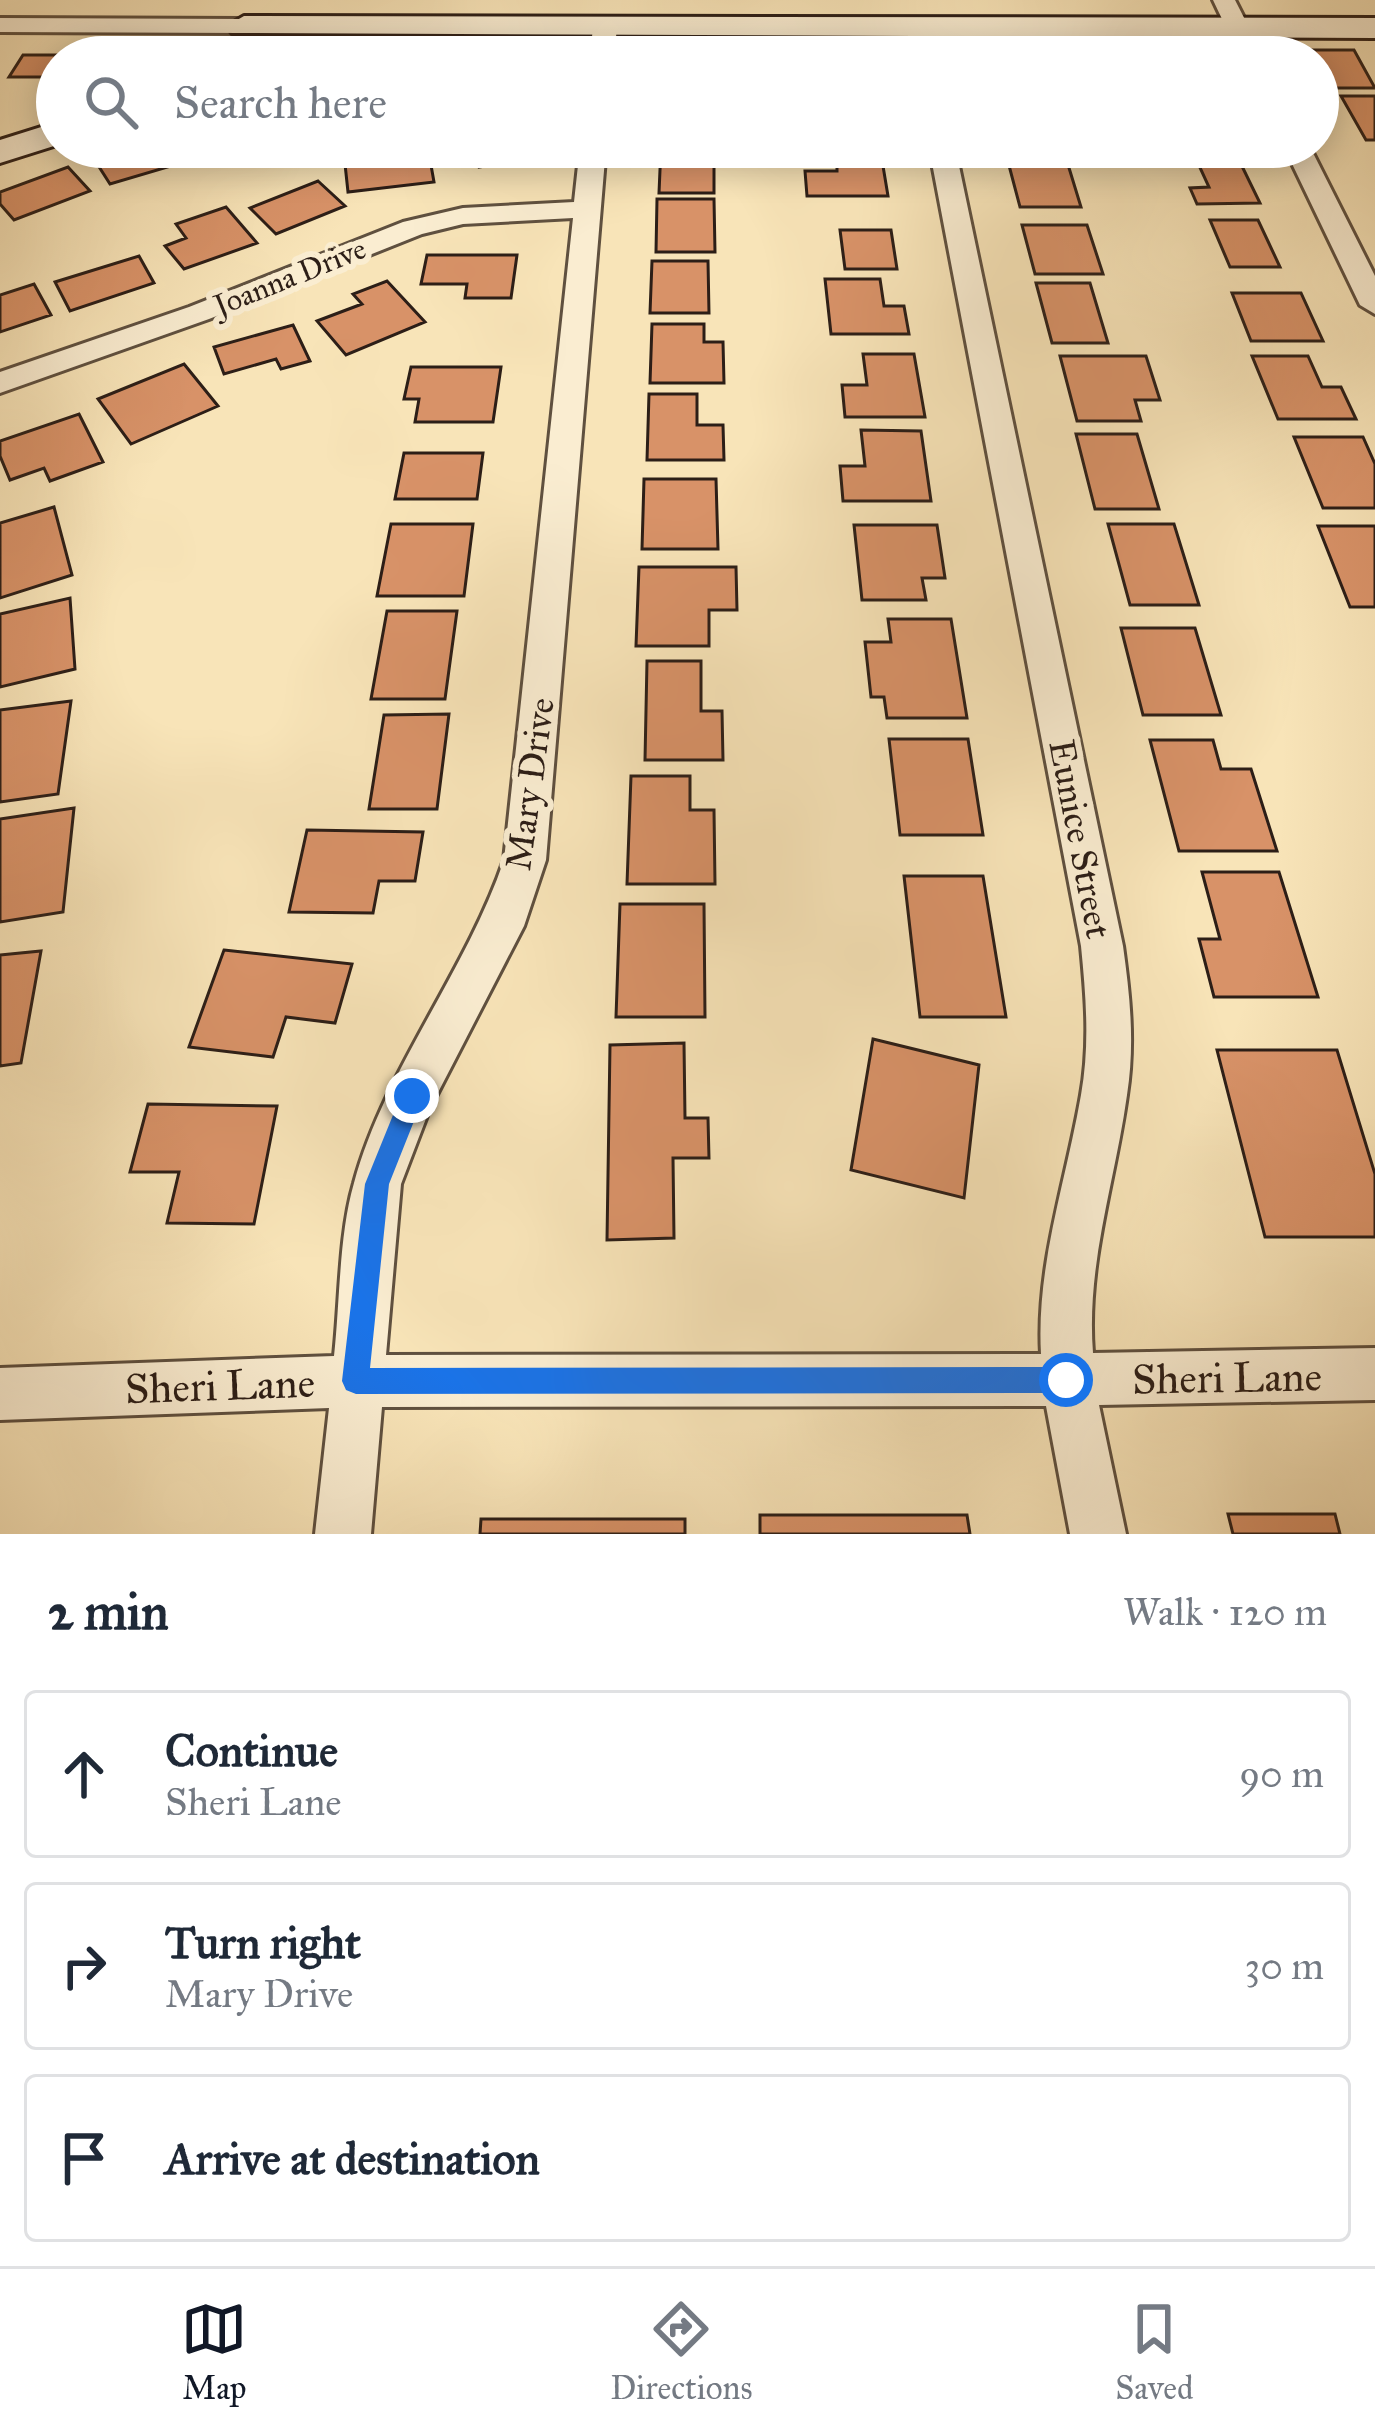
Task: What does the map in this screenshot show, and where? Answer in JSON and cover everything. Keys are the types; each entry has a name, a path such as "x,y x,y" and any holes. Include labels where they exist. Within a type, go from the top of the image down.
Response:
{"street":[{"path":"231,36 252,13"},
{"path":"0,25 252,13 531,36"},
{"path":"1057,36 1375,28"},
{"path":"0,152 36,140"},
{"name":"Mary Drive","path":"343,1534 377,1184 412,1096 503,926 525,860 591,168"},
{"name":"Eunice Street","path":"947,168 1097,923 1111,1029 1105,1086 1068,1279 1066,1380 1098,1534"},
{"path":"1307,168 1375,305"},
{"name":"Joanna Drive","path":"0,382 199,313 412,228 521,210 587,209"},
{"name":"Sheri Lane","path":"0,1394 356,1381 1066,1380 1375,1374"}],"building":[{"path":"1339,50 1354,50 1375,88 1339,88"},
{"path":"23,55 36,55 36,77 9,77"},
{"path":"1341,96 1375,96 1375,140 1366,140"},
{"path":"65,168 90,191 14,220 0,204 0,192"},
{"path":"100,168 164,168 110,184"},
{"path":"345,168 432,168 434,182 348,192"},
{"path":"660,168 714,168 714,193 659,193"},
{"path":"883,168 888,196 807,196 805,171"},
{"path":"1010,168 1069,168 1081,207 1020,207"},
{"path":"1200,168 1243,168 1260,203 1197,204 1190,188 1209,187"},
{"path":"318,181 345,206 276,234 250,208"},
{"path":"657,199 714,199 715,252 656,252"},
{"path":"226,207 257,243 184,269 165,246 186,238 176,224"},
{"path":"1210,220 1258,220 1280,267 1230,267"},
{"path":"1022,225 1087,225 1103,274 1035,274"},
{"path":"840,230 891,230 897,269 845,269"},
{"path":"427,255 517,255 511,298 465,298 467,284 421,284"},
{"path":"139,256 154,283 70,311 55,282"},
{"path":"652,261 708,261 709,313 650,313"},
{"path":"825,279 880,279 884,306 904,306 909,334 831,334"},
{"path":"387,281 425,322 346,355 317,321 362,304 353,294"},
{"path":"1036,283 1090,283 1108,343 1052,343"},
{"path":"34,284 51,315 0,332 0,295"},
{"path":"1232,293 1301,293 1323,341 1251,341"},
{"path":"652,324 704,324 704,342 723,342 724,383 650,383"},
{"path":"293,325 310,361 281,369 276,359 224,374 214,347"},
{"path":"863,354 914,354 925,417 845,417 842,385 867,385"},
{"path":"1060,356 1146,356 1160,400 1135,400 1141,421 1077,421"},
{"path":"1252,356 1308,356 1322,387 1341,387 1356,419 1278,419"},
{"path":"184,364 218,406 131,444 98,399"},
{"path":"411,367 501,367 493,422 415,422 419,399 404,399"},
{"path":"649,394 697,394 697,425 723,425 724,460 647,460"},
{"path":"79,414 103,462 50,481 44,468 10,480 0,456 0,441"},
{"path":"861,430 921,431 931,501 843,501 840,466 865,466"},
{"path":"1076,434 1137,434 1159,509 1095,509"},
{"path":"1294,437 1363,437 1375,464 1375,508 1323,508"},
{"path":"404,453 483,453 477,499 395,499"},
{"path":"644,479 716,479 718,549 642,549"},
{"path":"54,507 72,575 0,598 0,523"},
{"path":"391,524 473,524 464,596 377,596"},
{"path":"1108,524 1174,524 1199,605 1130,605"},
{"path":"854,525 937,525 945,578 922,578 926,600 862,600"},
{"path":"1318,526 1375,526 1375,607 1350,607"},
{"path":"639,567 736,567 737,610 709,610 709,646 636,646"},
{"path":"70,598 75,669 0,687 0,614"},
{"path":"387,611 457,611 445,699 371,699"},
{"path":"888,619 951,619 967,718 887,718 884,697 871,697 865,642 891,642"},
{"path":"1121,628 1195,628 1221,715 1143,715"},
{"path":"647,661 701,661 701,711 722,711 723,760 645,760"},
{"path":"71,701 58,794 0,802 0,710"},
{"path":"449,714 437,809 369,809 384,715"},
{"path":"889,739 968,739 983,835 900,835"},
{"path":"1150,740 1213,740 1221,769 1251,769 1277,851 1179,851"},
{"path":"631,776 690,776 690,810 714,810 715,884 627,884"},
{"path":"74,808 63,912 0,922 0,819"},
{"path":"307,830 423,832 415,881 379,881 373,913 289,912"},
{"path":"1202,872 1279,872 1318,997 1214,997 1199,939 1220,939"},
{"path":"904,876 983,876 1006,1017 920,1017"},
{"path":"620,904 704,904 705,1017 616,1017"},
{"path":"224,950 352,964 335,1023 286,1017 273,1057 189,1047"},
{"path":"41,951 21,1063 0,1066 0,955"},
{"path":"873,1039 979,1065 964,1198 851,1170"},
{"path":"684,1043 685,1118 708,1118 709,1158 673,1158 674,1238 607,1240 610,1045"},
{"path":"1217,1050 1337,1050 1375,1174 1375,1237 1265,1237"},
{"path":"148,1104 277,1106 254,1224 167,1223 179,1172 130,1172"},
{"path":"1228,1514 1335,1514 1340,1534 1233,1534"},
{"path":"760,1515 967,1515 970,1534 760,1534"},
{"path":"481,1519 685,1519 685,1534 480,1534"}],"route":[{"path":"412,1096 377,1184 356,1381 1066,1380"}]}
